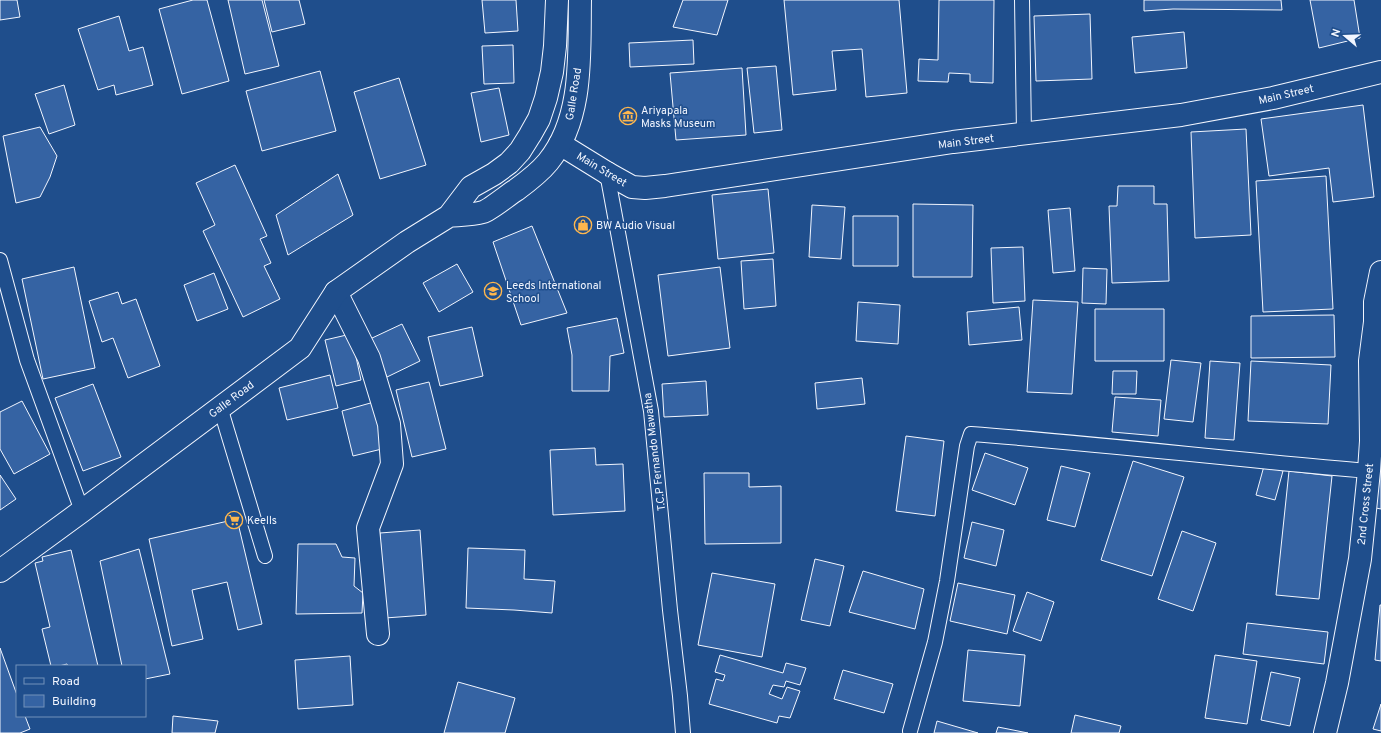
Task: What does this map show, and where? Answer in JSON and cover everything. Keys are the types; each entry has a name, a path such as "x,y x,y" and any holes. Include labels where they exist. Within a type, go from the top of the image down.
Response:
{"main road":[{"name":"Galle Road","path":"0,571 300,348 336,292 407,242 449,216 471,187 494,174 509,163 520,151 539,119 546,98 552,72 555,46 557,0"},
{"name":"Galle Road","path":"449,216 484,212 533,177 548,162 560,144 569,124 577,81 580,0"},
{"name":"Main Street","path":"560,144 632,187 645,188 953,142 1181,115 1273,98 1381,72"},
{"name":"2nd Cross Street","path":"1325,733 1337,683 1360,559 1371,441 1370,361 1375,322 1375,302 1381,272"},
{"path":"336,292 369,358 389,424 392,464 368,528 378,634"}],"lane":[{"path":"1022,0 1024,134"},
{"name":"T.C.P Fernando Mawatha","path":"607,173 651,411 670,610 680,689 683,733"},
{"path":"0,260 27,360 82,511"},
{"path":"220,407 265,556"},
{"path":"910,731 935,642 947,581 967,446 971,434 1369,472"}],"building":[{"path":"0,0 17,0 20,17 0,20"},
{"path":"193,0 207,0 229,81 182,94 159,9"},
{"path":"228,0 262,0 279,66 245,74"},
{"path":"264,0 299,0 305,24 272,32"},
{"path":"482,0 516,0 518,31 485,33"},
{"path":"683,0 728,0 717,35 673,27"},
{"path":"784,0 899,0 907,93 866,97 862,49 832,51 836,90 793,95"},
{"path":"939,0 994,0 993,83 970,82 970,74 949,73 948,82 918,81 919,59 938,60"},
{"path":"1144,0 1281,0 1282,10 1173,9 1144,11"},
{"path":"1310,0 1354,0 1360,38 1319,48"},
{"path":"1090,14 1092,79 1036,81 1034,16"},
{"path":"119,16 129,51 143,47 153,85 116,95 114,85 98,90 78,29"},
{"path":"1184,32 1187,68 1135,73 1132,37"},
{"path":"693,40 694,64 630,67 629,43"},
{"path":"513,45 514,83 484,84 482,46"},
{"path":"776,66 782,130 754,133 747,68"},
{"path":"742,68 746,135 676,140 670,73"},
{"path":"320,71 336,131 262,151 246,91"},
{"path":"399,78 426,165 380,179 354,92"},
{"path":"64,85 75,125 49,134 35,94"},
{"path":"499,88 509,135 481,142 471,93"},
{"path":"1363,105 1374,197 1333,202 1329,168 1269,176 1261,119"},
{"path":"40,127 57,156 50,177 40,197 16,203 3,136"},
{"path":"1246,129 1251,235 1195,238 1191,132"},
{"path":"235,165 267,236 260,239 271,263 264,266 280,299 243,317 203,231 215,225 196,183"},
{"path":"338,174 353,215 288,255 276,215"},
{"path":"1326,176 1333,309 1263,312 1256,181"},
{"path":"1118,186 1154,186 1154,204 1167,204 1169,281 1112,283 1109,206 1117,206"},
{"path":"768,189 774,253 718,259 712,195"},
{"path":"913,204 973,205 972,277 913,277"},
{"path":"812,205 845,207 841,259 809,257"},
{"path":"1070,208 1075,271 1053,273 1048,210"},
{"path":"853,216 898,216 898,266 853,266"},
{"path":"532,226 567,313 521,325 493,242"},
{"path":"1023,247 1025,301 993,303 991,248"},
{"path":"773,259 776,306 744,309 741,261"},
{"path":"457,264 473,292 439,312 423,283"},
{"path":"74,267 95,368 43,379 22,279"},
{"path":"720,267 730,348 668,356 658,275"},
{"path":"1083,268 1107,269 1106,304 1082,303"},
{"path":"214,273 228,309 197,321 184,285"},
{"path":"118,292 122,304 136,299 160,366 128,378 113,338 102,342 89,301"},
{"path":"1033,300 1078,302 1072,394 1027,392"},
{"path":"858,302 900,305 898,344 856,341"},
{"path":"1019,307 1022,340 969,345 967,312"},
{"path":"1095,309 1164,309 1164,361 1095,361"},
{"path":"1334,315 1335,357 1251,358 1251,316"},
{"path":"617,318 624,353 610,356 609,391 572,391 572,355 567,328"},
{"path":"402,324 420,361 387,377 370,339"},
{"path":"472,327 483,376 440,386 428,337"},
{"path":"351,334 361,380 336,386 325,340"},
{"path":"1171,360 1201,363 1193,422 1164,419"},
{"path":"1210,361 1240,363 1234,440 1205,438"},
{"path":"1251,361 1331,365 1328,424 1248,421"},
{"path":"1113,371 1137,371 1136,394 1112,394"},
{"path":"330,375 338,408 287,420 279,388"},
{"path":"862,378 865,404 817,409 815,383"},
{"path":"706,381 708,415 664,417 662,384"},
{"path":"429,382 446,449 412,457 396,390"},
{"path":"93,384 121,457 83,471 55,398"},
{"path":"1115,397 1161,400 1158,436 1112,432"},
{"path":"22,401 50,454 14,474 0,449 0,412"},
{"path":"374,402 386,448 353,456 342,411"},
{"path":"906,436 944,441 935,516 896,511"},
{"path":"595,448 596,465 623,464 625,511 553,515 550,450"},
{"path":"985,453 1028,468 1015,505 972,490"},
{"path":"1381,454 1381,509 1376,508"},
{"path":"1133,461 1184,477 1152,576 1101,560"},
{"path":"1061,466 1090,473 1075,527 1047,520"},
{"path":"1264,466 1283,471 1275,500 1256,495"},
{"path":"1289,471 1332,476 1319,599 1276,595"},
{"path":"704,473 749,473 749,487 781,486 781,543 705,544"},
{"path":"0,475 16,499 0,510"},
{"path":"237,519 262,624 238,630 227,582 192,590 203,639 172,646 149,539"},
{"path":"972,522 1004,530 996,566 964,558"},
{"path":"420,530 426,615 385,618 380,533"},
{"path":"1182,531 1216,543 1193,611 1158,599"},
{"path":"298,544 336,544 342,557 355,558 354,586 363,593 362,613 296,614"},
{"path":"468,548 525,550 524,579 555,581 552,613 466,608"},
{"path":"139,549 170,674 146,679 146,665 122,665 100,561"},
{"path":"71,550 98,665 51,665 42,629 50,627 35,563 43,561 42,557"},
{"path":"815,559 844,566 830,626 801,620"},
{"path":"863,571 924,589 915,629 849,612"},
{"path":"712,573 775,584 762,657 698,645"},
{"path":"958,583 1015,595 1007,634 950,621"},
{"path":"1027,592 1054,602 1041,641 1013,631"},
{"path":"1381,605 1381,661 1375,660"},
{"path":"1247,623 1328,632 1324,664 1243,654"},
{"path":"0,648 16,692 16,717 25,717 30,729 20,733 0,733"},
{"path":"968,650 1025,655 1020,706 963,701"},
{"path":"720,655 783,673 786,663 806,668 800,685 786,681 784,687 773,685 769,694 782,699 787,687 800,691 790,718 779,716 777,723 709,704 716,679 723,681 725,675 715,672"},
{"path":"1215,655 1257,661 1247,724 1205,718"},
{"path":"350,656 353,705 298,709 295,660"},
{"path":"843,670 893,684 884,713 834,699"},
{"path":"1271,672 1300,678 1290,726 1261,720"},
{"path":"458,682 515,698 505,733 444,733"},
{"path":"1381,704 1381,731 1373,729"},
{"path":"1075,715 1121,726 1119,733 1071,733"},
{"path":"173,716 218,721 215,733 172,733"},
{"path":"937,721 978,733 934,733"},
{"path":"998,727 1028,733 996,733"}],"place":[{"name":"Ariyapala Masks Museum","path":"628,116"},
{"name":"BW Audio Visual","path":"583,225"},
{"name":"Leeds International School","path":"493,291"},
{"name":"Keells","path":"234,520"}]}
